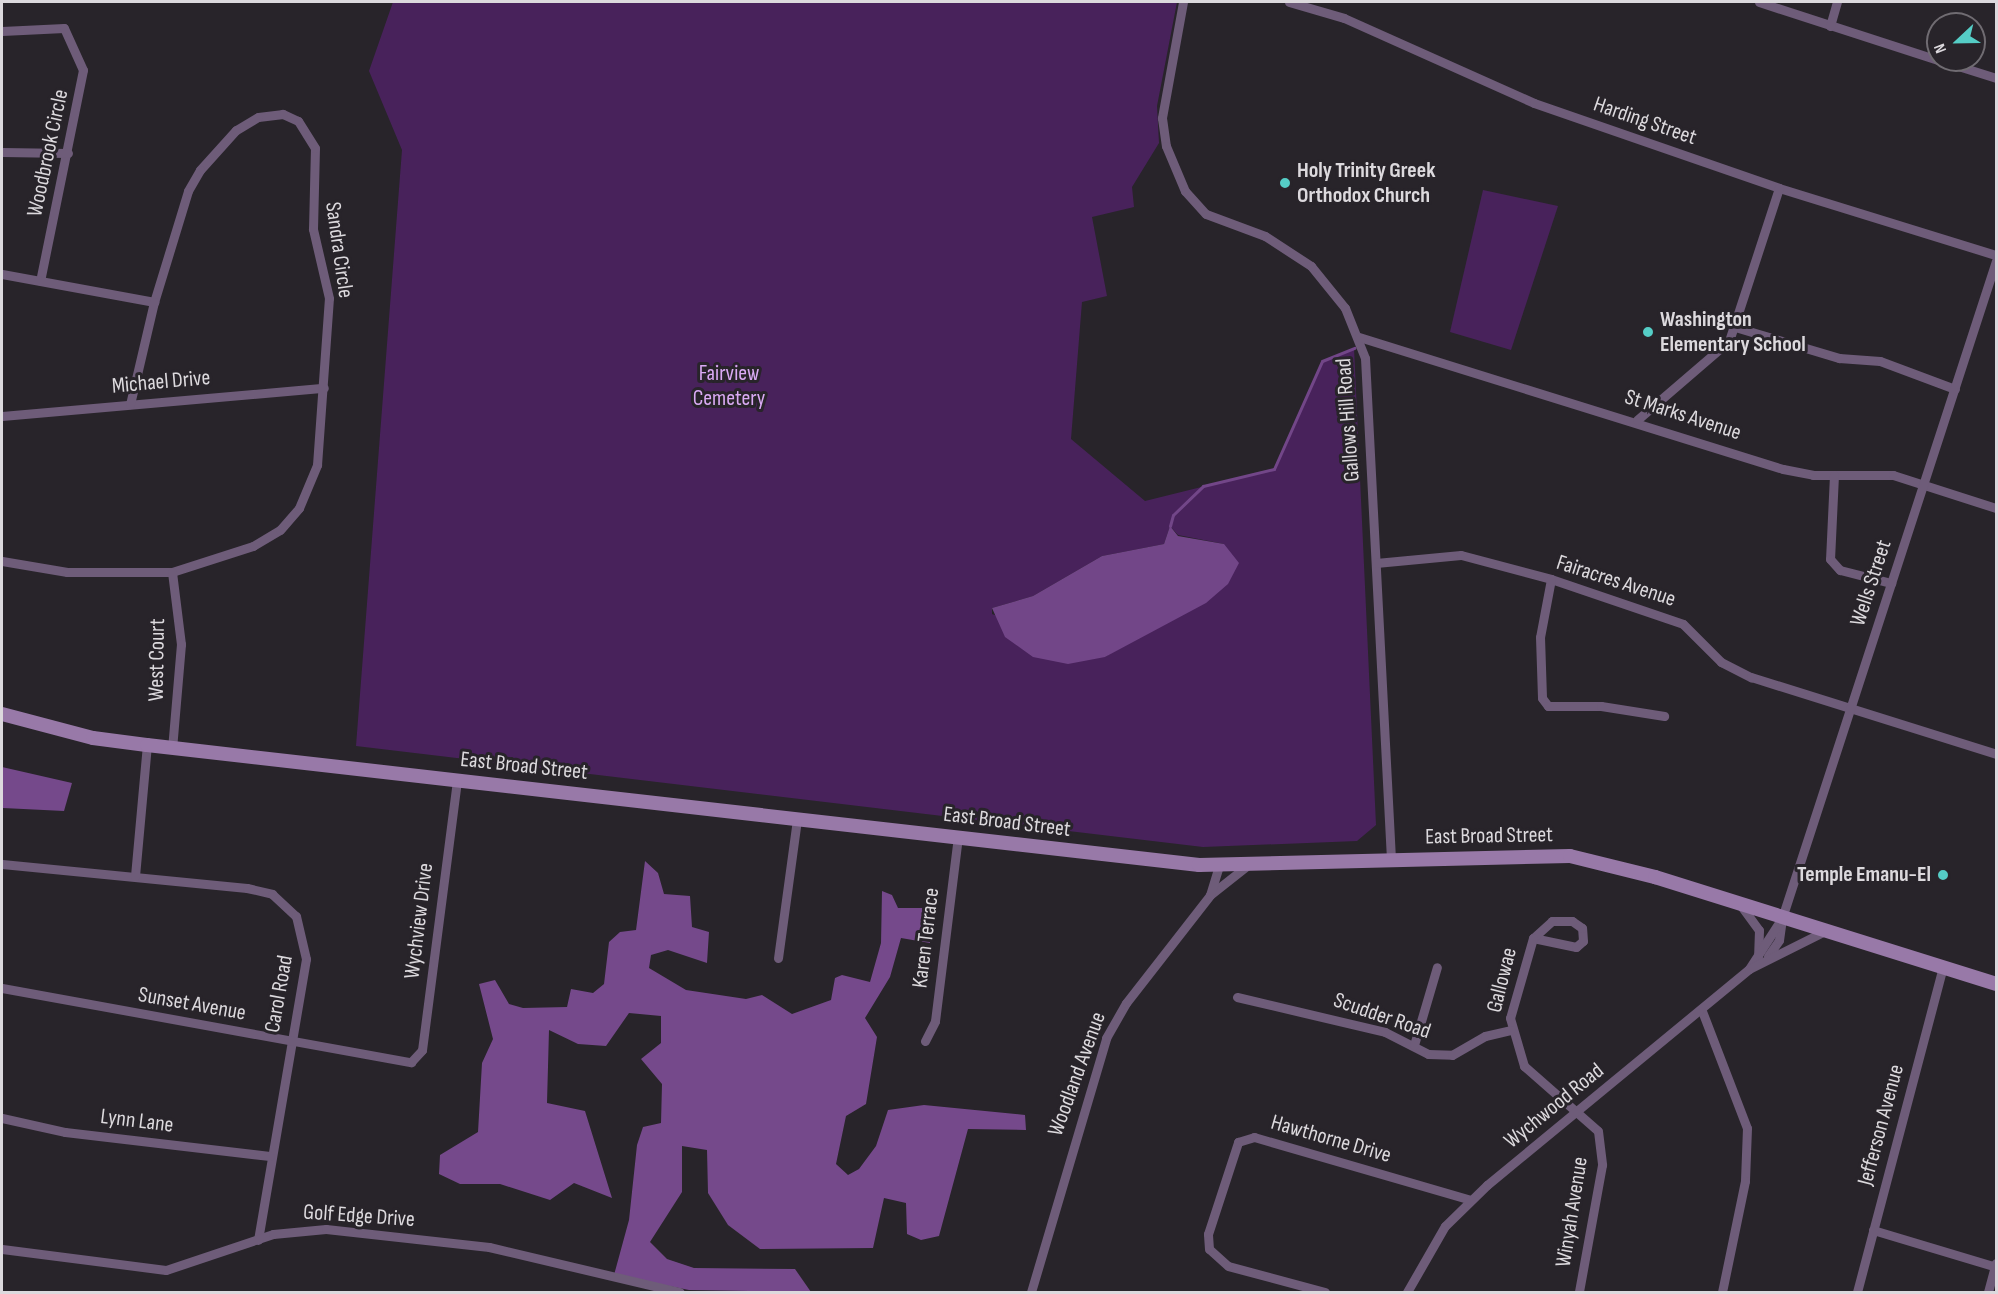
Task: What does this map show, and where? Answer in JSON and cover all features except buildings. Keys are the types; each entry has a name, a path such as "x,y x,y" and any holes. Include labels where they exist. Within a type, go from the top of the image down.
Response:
{"street":[{"name":"Gallows Hill Road","path":"1183,2 1162,118 1166,146 1185,191 1206,214 1265,236 1311,266 1336,293 1359,337 1368,376 1391,860"},
{"name":"Harding Street","path":"1289,2 1344,18 1534,103 1779,188 1996,255"},
{"path":"1759,2 1926,56"},
{"path":"1830,26 1838,2"},
{"name":"Woodbrook Circle","path":"2,31 50,27 70,34 83,84 40,281"},
{"path":"1977,72 1996,78"},
{"name":"Sandra Circle","path":"2,561 67,572 172,572 253,546 291,519 317,465 329,298 313,229 315,148 304,126 291,117 266,114 243,126 200,170 188,191 154,302 130,405"},
{"path":"2,152 68,153"},
{"path":"1637,420 1718,353 1735,327 1779,188"},
{"name":"Wells Street","path":"1782,918 1996,261"},
{"path":"2,274 154,302"},
{"path":"1735,327 1839,358 1880,361 1955,389"},
{"name":"St Marks Avenue","path":"1359,337 1637,420 1783,469 1834,475 1873,472 1996,508"},
{"name":"Michael Drive","path":"2,416 324,388"},
{"path":"1834,475 1830,559 1840,570 1891,583"},
{"name":"Fairacres Avenue","path":"1376,563 1461,555 1551,579 1683,624 1721,662 1751,677 1996,754"},
{"name":"West Court","path":"172,572 182,644 172,748"},
{"path":"1551,579 1540,637 1542,698 1548,706 1601,706 1664,716"},
{"name":"East Broad Street","path":"2,714 93,738 147,745 1219,866 1570,856 1740,905 1996,984"},
{"path":"135,876 147,745"},
{"name":"Wychview Drive","path":"411,1062 422,1050 457,780"},
{"path":"778,958 797,819"},
{"name":"Karen Terrace","path":"925,1041 935,1021 958,837"},
{"name":"Carol Road","path":"2,864 135,876 266,892 292,910 306,946 258,1240"},
{"name":"Woodland Avenue","path":"1031,1293 1106,1038 1132,994 1210,895 1248,865"},
{"name":"Woodland Avenue","path":"1210,895 1219,866"},
{"path":"1740,905 1759,930 1760,959"},
{"name":"Wychwood Road","path":"1760,959 1782,918"},
{"name":"Gallowae","path":"1533,938 1564,948 1583,941 1582,928 1562,919 1533,938 1515,994 1510,1030 1519,1057 1538,1083 1578,1111"},
{"name":"Wychwood Road","path":"1407,1293 1429,1248 1471,1200 1702,1011 1760,959 1825,931"},
{"path":"1414,1046 1437,967"},
{"name":"Jefferson Avenue","path":"1857,1293 1943,967"},
{"name":"Sunset Avenue","path":"2,988 290,1042 411,1062"},
{"name":"Scudder Road","path":"1237,998 1326,1016 1414,1046 1428,1053 1452,1055 1485,1035 1510,1030"},
{"path":"1702,1011 1741,1100 1747,1128 1745,1181 1722,1293"},
{"name":"Winyah Avenue","path":"1578,1111 1598,1131 1602,1157 1579,1293"},
{"name":"Lynn Lane","path":"2,1118 65,1132 270,1156"},
{"name":"Hawthorne Drive","path":"1325,1293 1228,1266 1209,1249 1208,1234 1238,1142 1254,1137 1471,1200"},
{"name":"Golf Edge Drive","path":"2,1249 166,1270 258,1240 326,1229 489,1247 680,1293"},
{"path":"1873,1230 1996,1265 1988,1293"}],"green space":[{"name":"Fairview Cemetery","path":"393,2 1177,2 1157,106 1159,143 1132,187 1134,207 1092,217 1107,296 1082,302 1071,439 1145,501 1274,469 1322,361 1354,348 1376,825 1357,841 1203,847 356,746 402,150 369,71","holes":["1170,526 1178,535 1224,544 1133,639 1105,657 992,614 992,608 1033,596 1102,556 1164,544"]},
{"path":"1483,190 1558,206 1511,350 1450,332"}],"shaded area":[{"path":"1170,526 1178,536 1224,544 1239,563 1228,584 1206,603 1105,657 1068,664 1033,657 1005,637 992,608 1033,596 1102,556 1164,544"},
{"path":"2,767 72,783 64,811 3,808"},
{"path":"645,861 658,873 664,894 690,896 692,927 709,932 707,963 668,950 651,955 649,968 686,990 746,999 762,995 792,1014 831,1000 835,978 842,975 870,982 881,943 882,891 892,895 898,908 931,908 930,943 901,938 890,977 865,1018 877,1037 866,1104 846,1116 836,1164 848,1175 859,1169 876,1146 888,1110 924,1105 1025,1115 1026,1130 968,1129 939,1236 921,1240 907,1234 906,1203 884,1198 873,1248 760,1249 728,1225 708,1193 707,1150 682,1146 682,1192 650,1242 667,1259 694,1268 795,1269 811,1292 689,1290 614,1275 629,1220 637,1145 643,1127 661,1123 662,1084 641,1059 661,1043 661,1016 629,1013 606,1046 578,1044 549,1030 547,1103 585,1111 612,1198 574,1183 550,1200 500,1184 460,1184 439,1174 440,1155 478,1132 482,1063 493,1039 479,984 495,980 509,1004 523,1008 567,1007 571,989 593,993 604,984 609,942 620,932 636,930"}],"waterway":[{"path":"1170,526 1173,515 1203,486 1274,469 1322,361 1354,348"}],"place":[{"name":"Holy Trinity Greek Orthodox Church","path":"1285,183"},
{"name":"Washington Elementary School","path":"1648,332"},
{"name":"Temple Emanu-El","path":"1943,875"}]}
